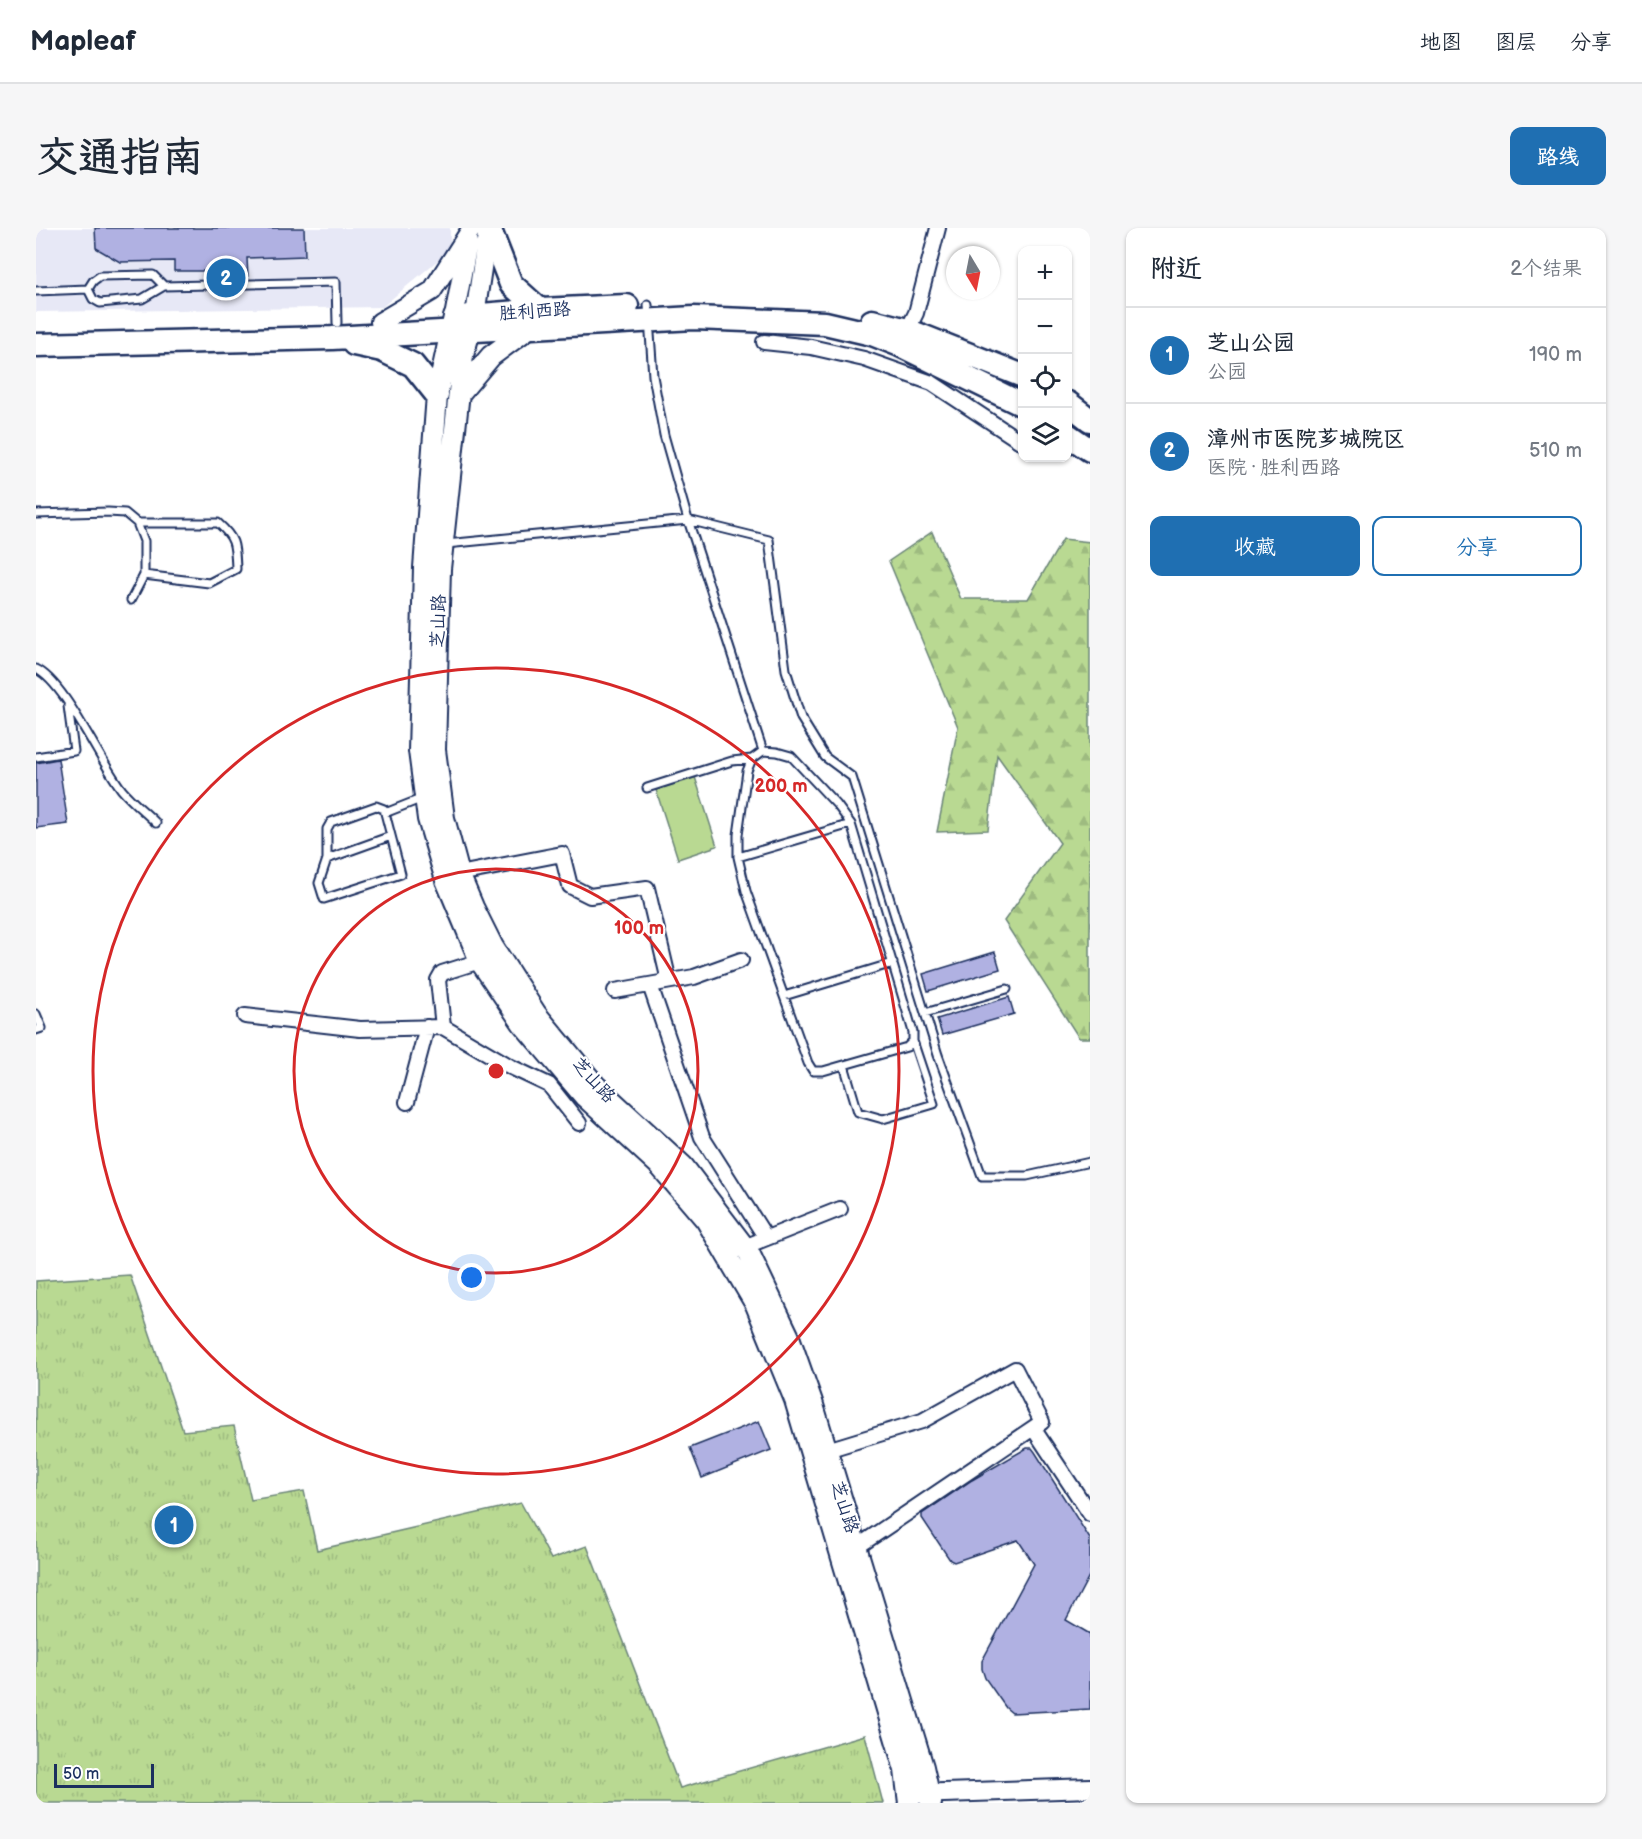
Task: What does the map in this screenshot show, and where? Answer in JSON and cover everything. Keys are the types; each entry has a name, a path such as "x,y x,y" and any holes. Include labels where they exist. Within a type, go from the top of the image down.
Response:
{"main road":[{"path":"448,394 535,319 480,229"},
{"name":"胜利西路","path":"36,332 335,331 380,322 463,324 649,313 829,310 904,338 1018,374"},
{"path":"649,313 694,318 825,323 872,334 904,338 1018,402"},
{"path":"36,345 463,324 448,394 424,568 419,751 428,819 446,880 480,961 523,1024 585,1097 659,1165 706,1220 756,1305 795,1400 906,1770 909,1798"},
{"path":"335,331 413,365 448,394"},
{"name":"芝山路","path":"448,394 435,750 444,818 459,874 493,947 536,1014 595,1085 683,1166 749,1253 789,1337 827,1450 931,1798"},
{"path":"1072,406 1090,420"},
{"path":"1072,438 1090,450"}],"street":[{"path":"904,338 916,312 938,228"},
{"path":"380,322 432,291 480,229"},
{"path":"463,324 480,229"},
{"path":"864,359 872,334"},
{"path":"764,342 811,347 864,359 932,383 1018,440"},
{"path":"459,874 562,854 570,886 590,896 647,888 669,981"},
{"path":"615,991 694,977 741,960"},
{"path":"443,1027 438,980 442,973 480,961"},
{"path":"650,985 702,1137 766,1238"},
{"path":"245,1016 360,1029 443,1027 549,1085 579,1123"},
{"path":"407,1102 426,1027"},
{"path":"744,1247 840,1209"},
{"path":"827,1450 922,1421 1015,1369 1042,1422 857,1547"},
{"path":"1033,1428 1090,1514"},
{"path":"909,1798 1090,1788"}],"lane":[{"path":"88,289 100,276 153,275 164,286"},
{"path":"88,289 93,299 100,303 142,299 164,286 336,282 335,331"},
{"path":"36,291 88,289"},
{"path":"649,313 653,376 664,435 688,520 763,751"},
{"path":"36,514 125,513 137,523 144,541 144,575 131,600"},
{"path":"443,544 688,520 769,540 786,670 801,718 825,757 852,777 925,1013 982,1176 1027,1176 1090,1162"},
{"path":"137,523 218,523 231,534 235,548 236,568 209,583 144,575"},
{"path":"36,669 46,674 68,703 122,790 156,823"},
{"path":"36,757 74,751 68,703"},
{"path":"647,788 732,761 752,759 763,751 777,752 791,756 837,805 851,824 913,1032 913,1041 934,1104 883,1119 858,1112 844,1065"},
{"path":"752,759 747,771 738,835 738,857 746,891 808,1063 813,1071 823,1071 907,1047 913,1041"},
{"path":"385,813 425,797"},
{"path":"376,806 384,809 385,813 401,874 324,899 319,883 327,859 327,829 331,822 376,806"},
{"path":"738,857 851,824"},
{"path":"327,859 392,836"},
{"path":"784,996 892,963"},
{"path":"925,1013 1006,989"},
{"path":"36,1014 42,1028 36,1030"}],"shaded area":[{"path":"36,228 450,228 450,250 382,307 36,312"}],"green space":[{"path":"932,532 961,599 1028,599 1063,539 1090,542 1090,1038 1079,1038 1004,921 1060,843 997,755 988,830 937,832 958,727 889,561"},
{"path":"695,777 717,846 678,859 656,790"},
{"path":"130,1275 183,1431 234,1426 251,1500 304,1491 317,1550 521,1503 551,1559 587,1546 680,1788 865,1735 883,1803 36,1803 36,1281"}],"building":[{"path":"95,228 304,228 305,256 247,258 248,278 212,279 211,271 174,271 174,261 120,262 96,248"},
{"path":"58,759 68,824 36,828 36,763"},
{"path":"995,952 1000,969 928,991 923,974"},
{"path":"1009,997 1014,1014 942,1035 937,1019"},
{"path":"759,1421 771,1450 702,1478 690,1448"},
{"path":"1027,1448 1032,1448 1035,1452 1090,1539 1090,1574 1066,1620 1090,1634 1090,1709 1012,1713 1006,1708 985,1678 982,1661 1034,1564 1018,1540 954,1562 950,1560 922,1518 922,1514 972,1480"}],"place":[{"name":"漳州市医院芗城院区","path":"226,278"},
{"name":"芝山公园","path":"174,1525"}]}
